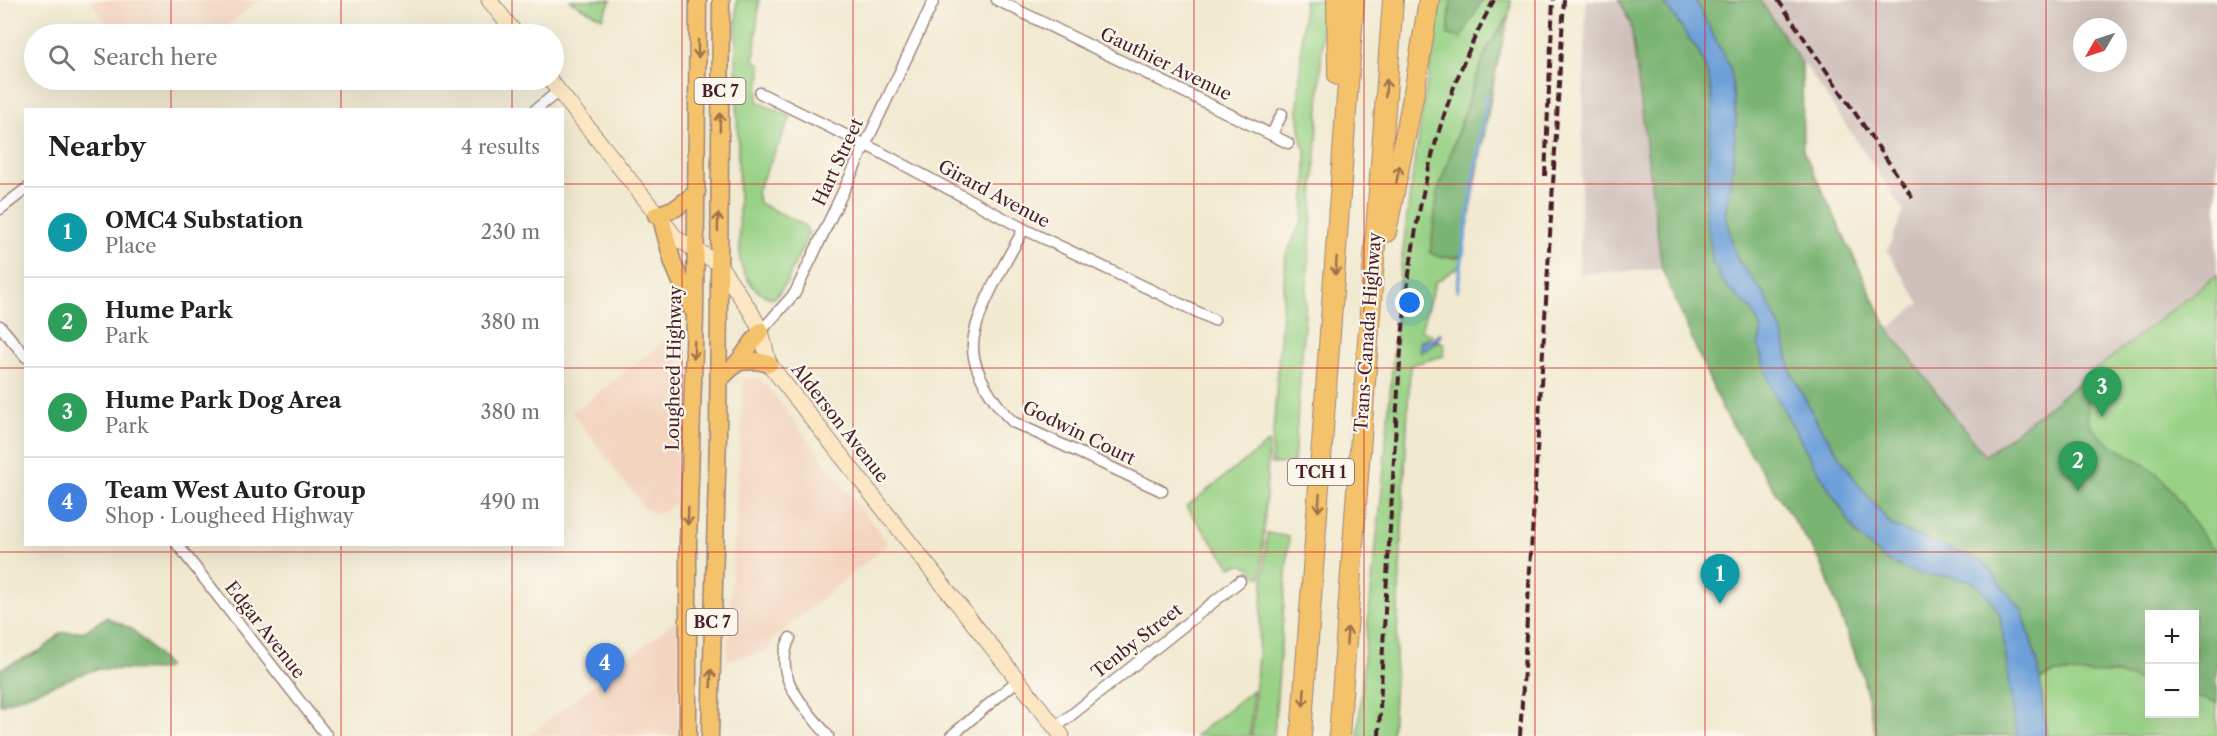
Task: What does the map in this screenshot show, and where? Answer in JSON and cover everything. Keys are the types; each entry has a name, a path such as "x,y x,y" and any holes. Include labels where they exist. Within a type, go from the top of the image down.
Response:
{"highway":[{"path":"1336,0 1340,208"},
{"name":"Trans-Canada Highway","path":"1301,736 1354,0"},
{"name":"Trans-Canada Highway","path":"1339,736 1393,0"},
{"path":"1369,314 1415,87 1429,0"}],"main road":[{"name":"Lougheed Highway","path":"688,736 688,543 695,316 698,0"},
{"name":"BC 7","path":"710,736 719,380 721,0"},
{"path":"695,316 673,263 659,218 697,192"},
{"path":"719,380 738,362 761,332"},
{"path":"738,362 757,361 769,364"}],"street":[{"name":"Hart Street","path":"761,332 795,294 934,0"},
{"name":"Gauthier Avenue","path":"997,0 1288,143"},
{"path":"497,3 510,24"},
{"path":"537,108 550,90"},
{"name":"Alderson Avenue","path":"558,90 676,238 718,263 751,312 761,332 769,364 1058,732"},
{"name":"Girard Avenue","path":"760,93 865,144 1024,229 1214,320"},
{"path":"1272,135 1282,114"},
{"path":"0,209 24,191"},
{"name":"Godwin Court","path":"1024,229 986,303 976,330 973,346 978,370 995,402 1013,422 1162,491"},
{"path":"0,326 24,355"},
{"name":"Edgar Avenue","path":"179,546 327,736"},
{"name":"Tenby Street","path":"1058,732 1240,581"},
{"path":"790,638 784,650 783,663 787,679 795,695 828,736"},
{"path":"951,736 1018,680"}],"shaded area":[{"path":"89,0 259,0 229,24 107,24"},
{"path":"1586,0 1619,0 1631,25 1662,269 1579,274"},
{"path":"1761,0 2217,0 2217,275 1985,456 1888,329 1920,303 1887,251 1904,211"},
{"path":"680,329 676,503 665,511 655,514 644,508 572,412"},
{"path":"761,378 888,544 774,638 767,651 727,660 744,379"},
{"path":"679,618 678,736 528,736"}],"green space":[{"path":"569,0 611,0 602,18"},
{"path":"737,0 759,0 754,60 761,65 758,102 791,117 757,191 759,203 804,225 809,233 786,283 775,298 762,294 752,285 744,273 740,260"},
{"path":"1304,0 1324,0 1311,232 1294,463 1271,464 1286,255 1303,219 1306,186 1306,152 1302,143 1298,111"},
{"path":"1440,0 1451,0 1448,35 1461,38 1482,0 1511,0 1509,15 1488,47 1473,86 1438,191 1454,259 1463,255 1462,264 1435,283 1421,330 1432,335 1420,341 1420,352 1440,341 1444,345 1444,356 1410,365 1392,736 1358,736 1400,274 1411,185"},
{"path":"1451,0 1482,0 1461,38 1448,35"},
{"path":"1619,0 1662,0 1699,52 1709,77 1713,107 1709,138 1706,215 1725,285 1751,309 1762,331 1758,346 1772,389 1858,536 1921,575 1950,576 1970,580 1988,595 2000,615 2017,736 1876,736 1863,677 1821,562 1722,409 1662,269 1631,25"},
{"path":"1695,0 1760,0 1802,63 1803,150 1888,329 1985,456 2076,385 2089,389 2088,417 2100,436 2146,465 2171,489 2200,532 2217,552 2217,703 2199,698 2199,610 2145,610 2145,682 2116,674 2054,673 2040,680 2038,664 2022,610 1982,561 1892,526 1858,484 1817,422 1791,372 1784,337 1765,295 1737,259 1725,216 1733,165 1736,116 1730,68"},
{"path":"1509,15 1495,74 1463,255 1438,256 1430,253 1438,191 1488,47"},
{"path":"2217,275 2217,736 2043,736 2038,664 1985,456"},
{"path":"1269,442 1261,577 1258,577 1246,566 1231,567 1186,507"},
{"path":"1267,533 1289,537 1274,736 1252,736"},
{"path":"106,617 132,629 168,666 163,670 96,669 0,705 0,669 42,650 61,633 85,631"},
{"path":"1253,690 1250,736 1195,736"}],"water":[{"path":"1662,0 1695,0 1730,68 1736,116 1733,165 1725,216 1737,259 1765,295 1784,337 1791,372 1817,422 1858,484 1892,526 1982,561 2022,610 2038,664 2047,736 2017,736 2000,615 1988,595 1970,580 1950,576 1921,575 1887,561 1858,536 1772,389 1758,346 1762,331 1751,309 1725,285 1713,264 1706,215 1709,138 1713,107 1709,78 1699,52"},
{"path":"1439,333 1442,335 1435,343 1420,350 1420,342 1434,338"}],"waterway":[{"path":"1457,290 1487,94"}],"railway":[{"path":"1379,736 1396,415 1415,233 1444,115 1466,57 1494,0"},
{"path":"1545,176 1553,0"},
{"path":"1520,736 1564,0"},
{"path":"1778,0 1913,198"}],"place":[{"name":"Hume Park Dog Area","path":"2102,417"},
{"name":"Hume Park","path":"2078,491"},
{"name":"OMC4 Substation","path":"1720,604"},
{"name":"Team West Auto Group","path":"605,693"}]}
